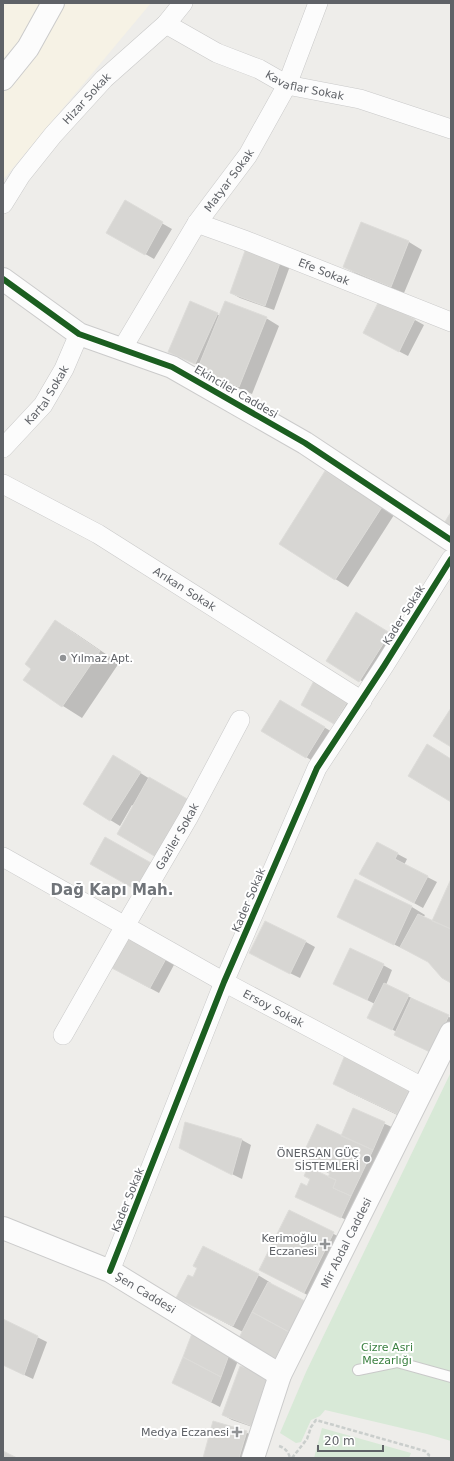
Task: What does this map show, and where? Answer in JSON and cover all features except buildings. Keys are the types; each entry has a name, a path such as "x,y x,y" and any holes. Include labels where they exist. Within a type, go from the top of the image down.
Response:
{"street":[{"path":"3,79 28,48 53,3"},
{"name":"Hizar Sokak","path":"3,204 21,175 53,135 104,79 166,24 183,3"},
{"name":"Matyar Sokak","path":"122,349 197,223 248,155 287,86 318,3"},
{"name":"Kavaflar Sokak","path":"166,24 217,53 259,69 287,86 360,99 451,129"},
{"name":"Efe Sokak","path":"197,223 247,241 451,322"},
{"name":"Ekinciler Caddesi","path":"3,279 79,334 172,367 305,443 451,540"},
{"name":"Kartal Sokak","path":"3,448 43,405 64,369 79,334"},
{"name":"Arıkan Sokak","path":"3,484 98,534 362,701"},
{"name":"Kader Sokak","path":"110,1271 224,982 317,768 362,701 451,559"},
{"name":"Gaziler Sokak","path":"63,1035 188,818 240,720"},
{"name":"Ersoy Sokak","path":"3,857 224,982 424,1088"},
{"name":"Mir Abdal Caddesi","path":"253,1458 280,1375 451,1033"},
{"name":"Şen Caddesi","path":"3,1228 110,1271 280,1375"}],"lane":[{"path":"358,1370 397,1362 451,1377"}],"path":[{"path":"292,1458 307,1439 311,1426 316,1420 425,1451 429,1455 428,1458"}],"shaded area":[{"path":"3,3 151,3 3,180"}],"green space":[{"name":"Cizre Asri Mezarlığı","path":"451,1072 451,1441 325,1410 320,1416 311,1420 301,1442 296,1443 280,1433 306,1372"},
{"path":"322,1428 411,1453 409,1458 314,1458"}],"cycle path":[{"path":"3,279 79,334 172,367 305,443 451,540"},
{"path":"110,1271 224,982 317,768 384,666 451,559"}],"place":[{"name":"Yılmaz Apt.","path":"63,658"},
{"name":"ÖNERSAN GÜÇ SİSTEMLERİ","path":"367,1159"},
{"name":"Kerimoğlu Eczanesi","path":"325,1244"},
{"name":"Medya Eczanesi","path":"237,1432"}],"district":[{"name":"Dağ Kapı Mah.","path":"112,890"}]}
